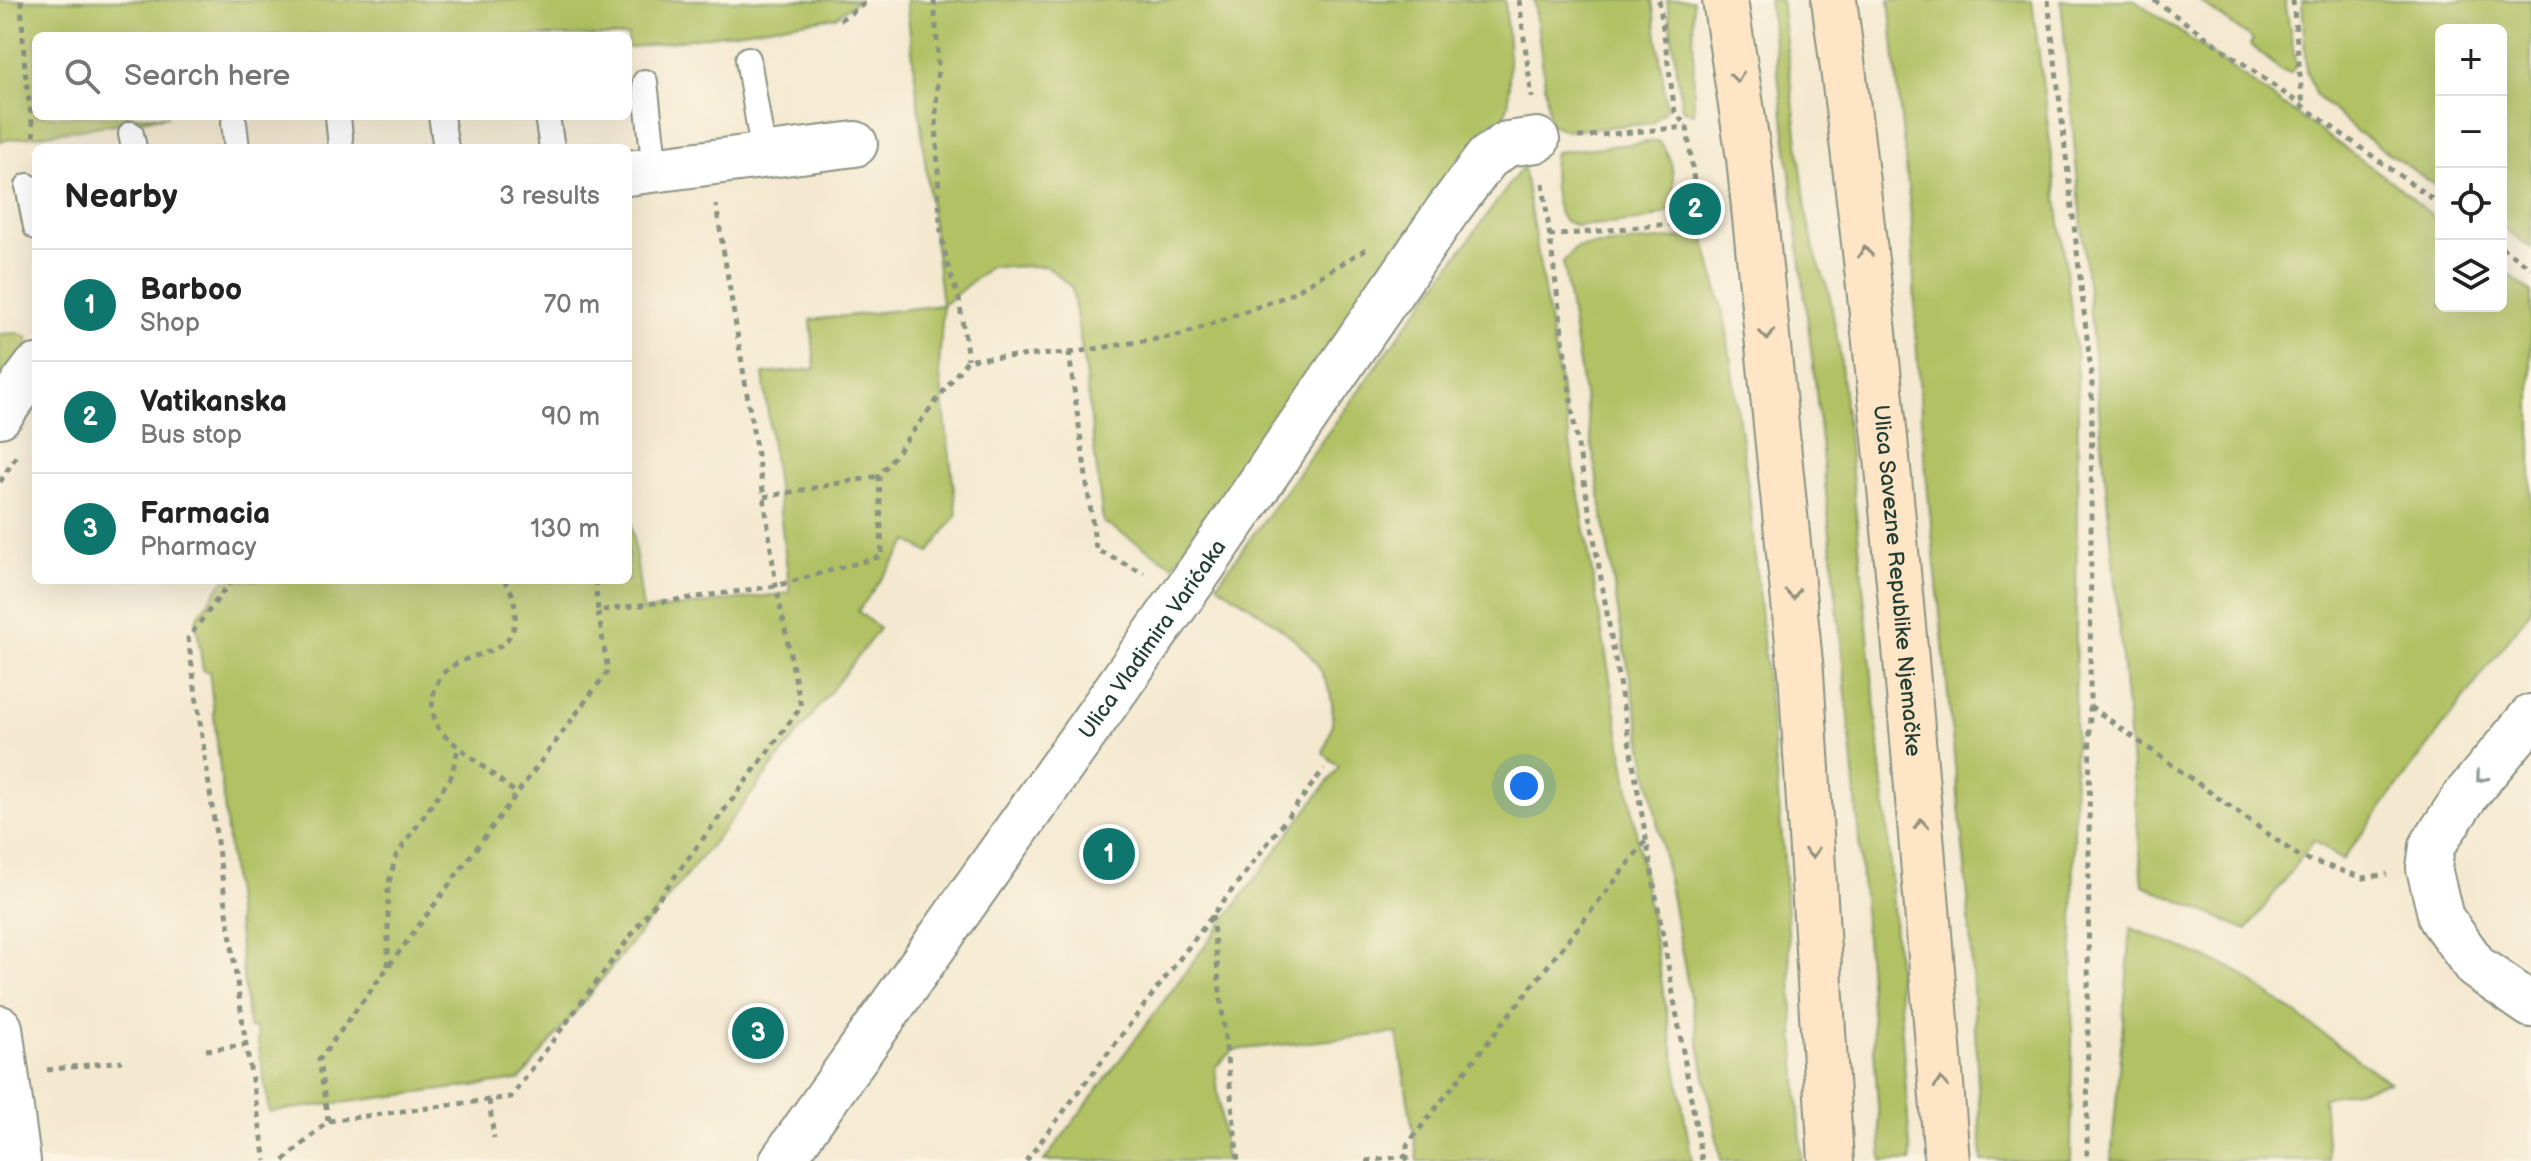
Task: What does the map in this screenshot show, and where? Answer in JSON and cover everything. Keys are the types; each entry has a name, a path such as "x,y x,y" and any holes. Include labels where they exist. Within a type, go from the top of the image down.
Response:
{"main road":[{"path":"1725,0 1749,158 1801,672 1831,1161"},
{"name":"Ulica Savezne Republike Njemačke","path":"1834,0 1852,134 1907,658 1947,1161"}],"street":[{"name":"Ulica Vladimira Varićaka","path":"782,1161 1184,594 1447,211 1487,158 1507,144 1537,140"},
{"path":"642,172 855,144"},
{"path":"0,415 32,372"},
{"path":"2531,717 2466,795 2432,846 2429,868 2441,918 2476,967 2531,1005"},
{"path":"0,1028 18,1161"}],"lane":[{"path":"748,59 764,156"},
{"path":"642,172 645,82"},
{"path":"338,120 341,144"},
{"path":"442,120 445,144"},
{"path":"548,120 551,144"},
{"path":"234,123 237,144"},
{"path":"28,186 32,206"}],"path":[{"path":"21,0 25,72 34,136"},
{"path":"840,20 870,0"},
{"path":"598,611 776,586 882,556 879,476 968,359 959,299 947,264 940,226 936,115 938,55 934,0"},
{"path":"1519,0 1573,417 1702,1161"},
{"path":"1549,236 1699,221 1687,127 1675,112 1659,0"},
{"path":"2048,0 2092,381 2087,1161"},
{"path":"2154,0 2435,201"},
{"path":"2293,0 2304,108"},
{"path":"1537,140 1687,127"},
{"path":"284,1161 328,1121 511,1097 801,707 776,586 716,204"},
{"path":"968,359 1069,353 1181,335 1287,296 1378,242"},
{"path":"2507,251 2531,268"},
{"path":"1069,353 1096,549 1184,594"},
{"path":"764,497 879,476"},
{"path":"229,584 188,638 246,1045 266,1161"},
{"path":"507,584 514,600 512,635 502,646 456,662 442,673 432,703 434,720 440,732 517,794"},
{"path":"328,1121 319,1060 608,671 595,584"},
{"path":"2089,705 2300,857 2364,878 2429,868"},
{"path":"388,967 388,886 396,856 451,777 458,749"},
{"path":"1026,1161 1324,769"},
{"path":"1366,1161 1407,1159 1407,1145 1646,841"},
{"path":"1212,915 1238,1161"},
{"path":"206,1050 246,1045"},
{"path":"46,1070 122,1061"},
{"path":"489,1100 494,1138"}],"green space":[{"path":"0,0 858,0 836,17 632,47 632,32 32,32 32,120 141,120 0,141"},
{"path":"906,0 1505,0 1509,100 1501,128 1173,565 1103,522 1072,288 1047,266 990,267 943,305 939,368 957,514 929,553 909,541 858,611 879,629 725,828 520,1080 269,1112 256,1028 249,1028 209,671 203,671 196,619 221,584 632,584 632,527 643,611 790,593 763,374 815,369 811,320 942,305"},
{"path":"1534,0 1652,0 1667,108 1653,123 1566,131 1550,124"},
{"path":"1667,0 1693,0 1694,114 1682,109"},
{"path":"1769,0 1781,0 1807,217 1815,253 1829,292 1840,354 1888,836 1911,1161 1882,1161 1855,785 1815,382"},
{"path":"1889,0 2032,0 2076,349 2078,405 2071,1161 1982,1161 1968,897 1923,442 1912,227"},
{"path":"2061,0 2135,0 2394,183 2435,218 2435,312 2507,312 2507,274 2531,292 2531,610 2342,860 2314,840 2247,930 2143,885"},
{"path":"2198,0 2285,0 2296,66 2290,74 2280,70 2250,44 2253,40"},
{"path":"2302,0 2531,0 2531,248 2507,230 2507,24 2435,24 2435,185 2356,131 2315,94 2306,70"},
{"path":"1658,141 1671,163 1674,206 1655,217 1628,222 1576,226 1565,221 1555,198 1555,152"},
{"path":"1523,166 1692,1161 1418,1161 1397,1033 1234,1050 1215,1067 1226,1161 1044,1161 1339,767 1323,753 1331,727 1331,699 1324,677 1312,658 1277,625 1217,584"},
{"path":"1704,236 1726,325 1749,494 1783,848 1802,1161 1721,1161 1620,624 1563,262 1577,247"},
{"path":"17,333 27,337 29,344 0,390 0,334"},
{"path":"2131,928 2234,969 2389,1082 2323,1098 2329,1161 2111,1161"}],"place":[{"name":"Vatikanska","path":"1695,209"},
{"name":"Barboo","path":"1109,854"},
{"name":"Farmacia","path":"758,1033"}]}
